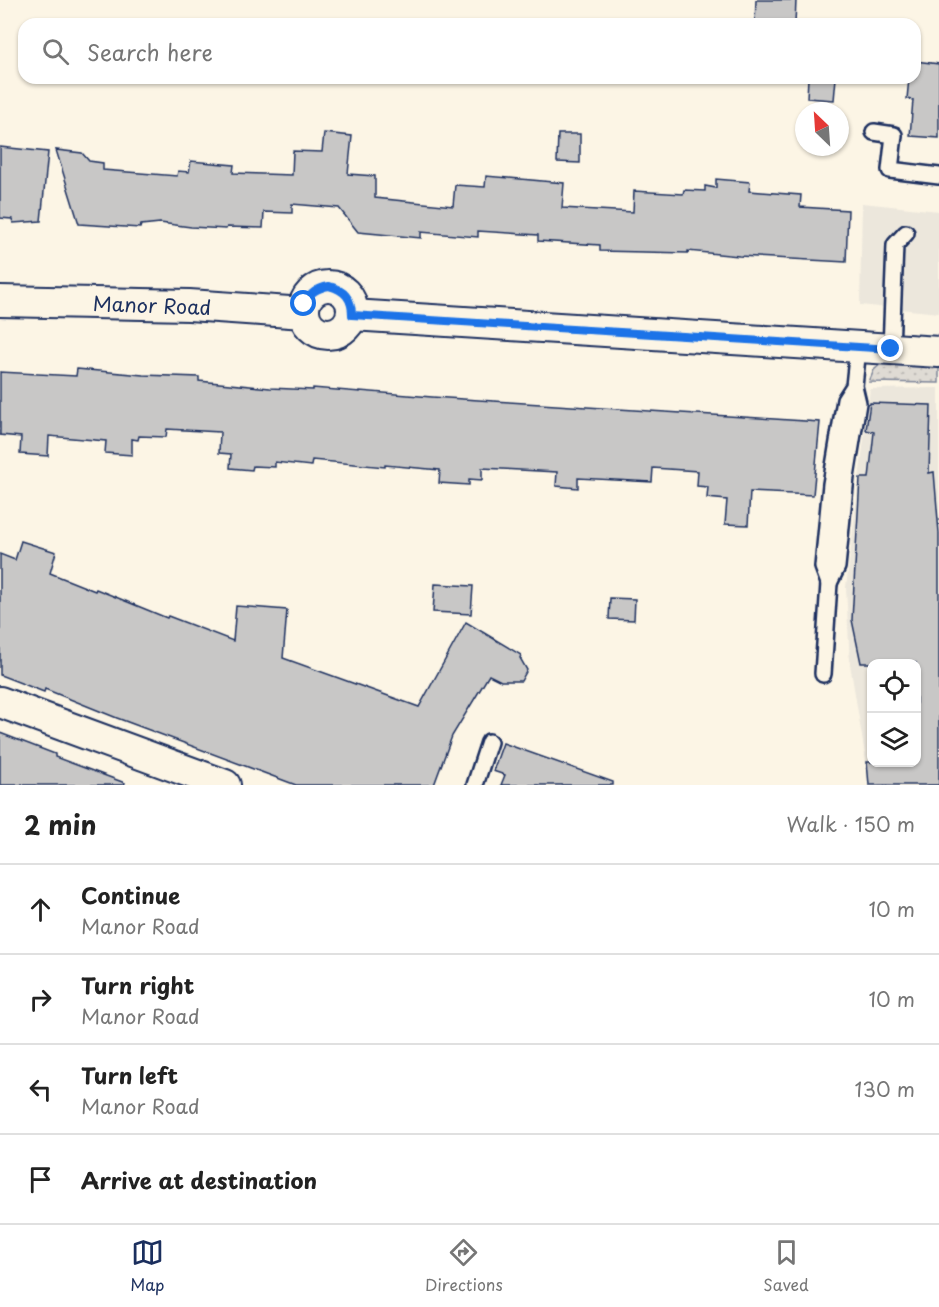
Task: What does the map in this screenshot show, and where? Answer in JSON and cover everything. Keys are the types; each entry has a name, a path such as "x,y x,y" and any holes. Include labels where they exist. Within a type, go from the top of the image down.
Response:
{"street":[{"name":"Manor Road","path":"0,302 189,305 304,313 308,297 314,291 329,286 344,293 350,299 352,315 939,352"},
{"path":"0,702 225,785"}],"lane":[{"path":"874,132 894,135 890,170 939,176"},
{"path":"891,349 895,245 906,233"},
{"path":"823,674 830,583 837,567 846,477 858,403 854,386 858,348"},
{"path":"475,785 489,742"}],"shaded area":[{"path":"862,203 939,211 939,313 860,305"},
{"path":"883,362 939,363 939,383 869,382 874,370"},
{"path":"939,388 939,785 870,785 867,767 921,767 921,659 867,659 867,767 850,664 846,587 870,389"}],"building":[{"path":"756,0 796,0 795,18 755,18"},
{"path":"921,62 939,64 939,138 910,136 913,100 907,99 908,84 921,84"},
{"path":"808,84 835,84 834,100 807,98"},
{"path":"324,133 352,136 348,174 375,176 375,198 453,206 455,185 485,187 486,176 564,183 562,208 633,212 634,191 683,194 684,190 705,191 705,186 716,188 716,179 750,182 749,191 801,195 800,207 848,210 846,262 688,251 688,253 600,251 600,245 538,241 538,235 478,231 478,237 421,232 421,238 358,232 339,208 292,204 292,213 264,212 263,228 227,227 226,229 160,223 141,225 140,228 79,224 56,150 82,153 89,161 103,163 103,170 177,176 178,171 189,172 191,161 234,165 233,173 292,175 293,151 322,152"},
{"path":"558,134 580,134 580,163 557,162"},
{"path":"0,147 48,152 41,221 13,223 12,219 0,218"},
{"path":"77,369 199,377 199,381 270,388 313,390 313,388 820,422 813,495 750,492 748,525 725,524 727,500 707,498 708,487 697,486 698,471 653,468 652,482 578,478 578,488 556,486 557,472 482,468 482,480 469,479 469,485 439,483 440,470 385,465 385,467 312,460 311,466 275,462 275,467 253,466 252,470 230,468 231,454 219,453 220,432 167,429 166,437 139,436 138,440 132,439 132,455 105,453 106,441 49,436 48,456 20,454 21,437 0,435 0,372 76,376"},
{"path":"870,403 931,405 929,473 934,472 939,533 939,785 869,785 867,767 921,767 921,659 867,659 867,663 861,663 852,620 860,478 869,478 874,432 866,430"},
{"path":"21,541 56,552 50,573 233,641 236,606 287,610 283,658 419,707 466,622 521,655 520,658 527,670 521,681 501,681 489,675 452,736 434,785 296,785 45,689 44,692 0,675 0,554 15,560"},
{"path":"435,584 473,586 471,614 433,612"},
{"path":"610,598 635,599 634,620 609,619"},
{"path":"0,733 55,754 55,757 125,783 124,785 0,785"},
{"path":"503,743 613,782 613,785 501,785 505,775 493,771"}],"route":[{"path":"304,304 314,291 329,286 338,288 350,299 352,315 891,349"}]}
